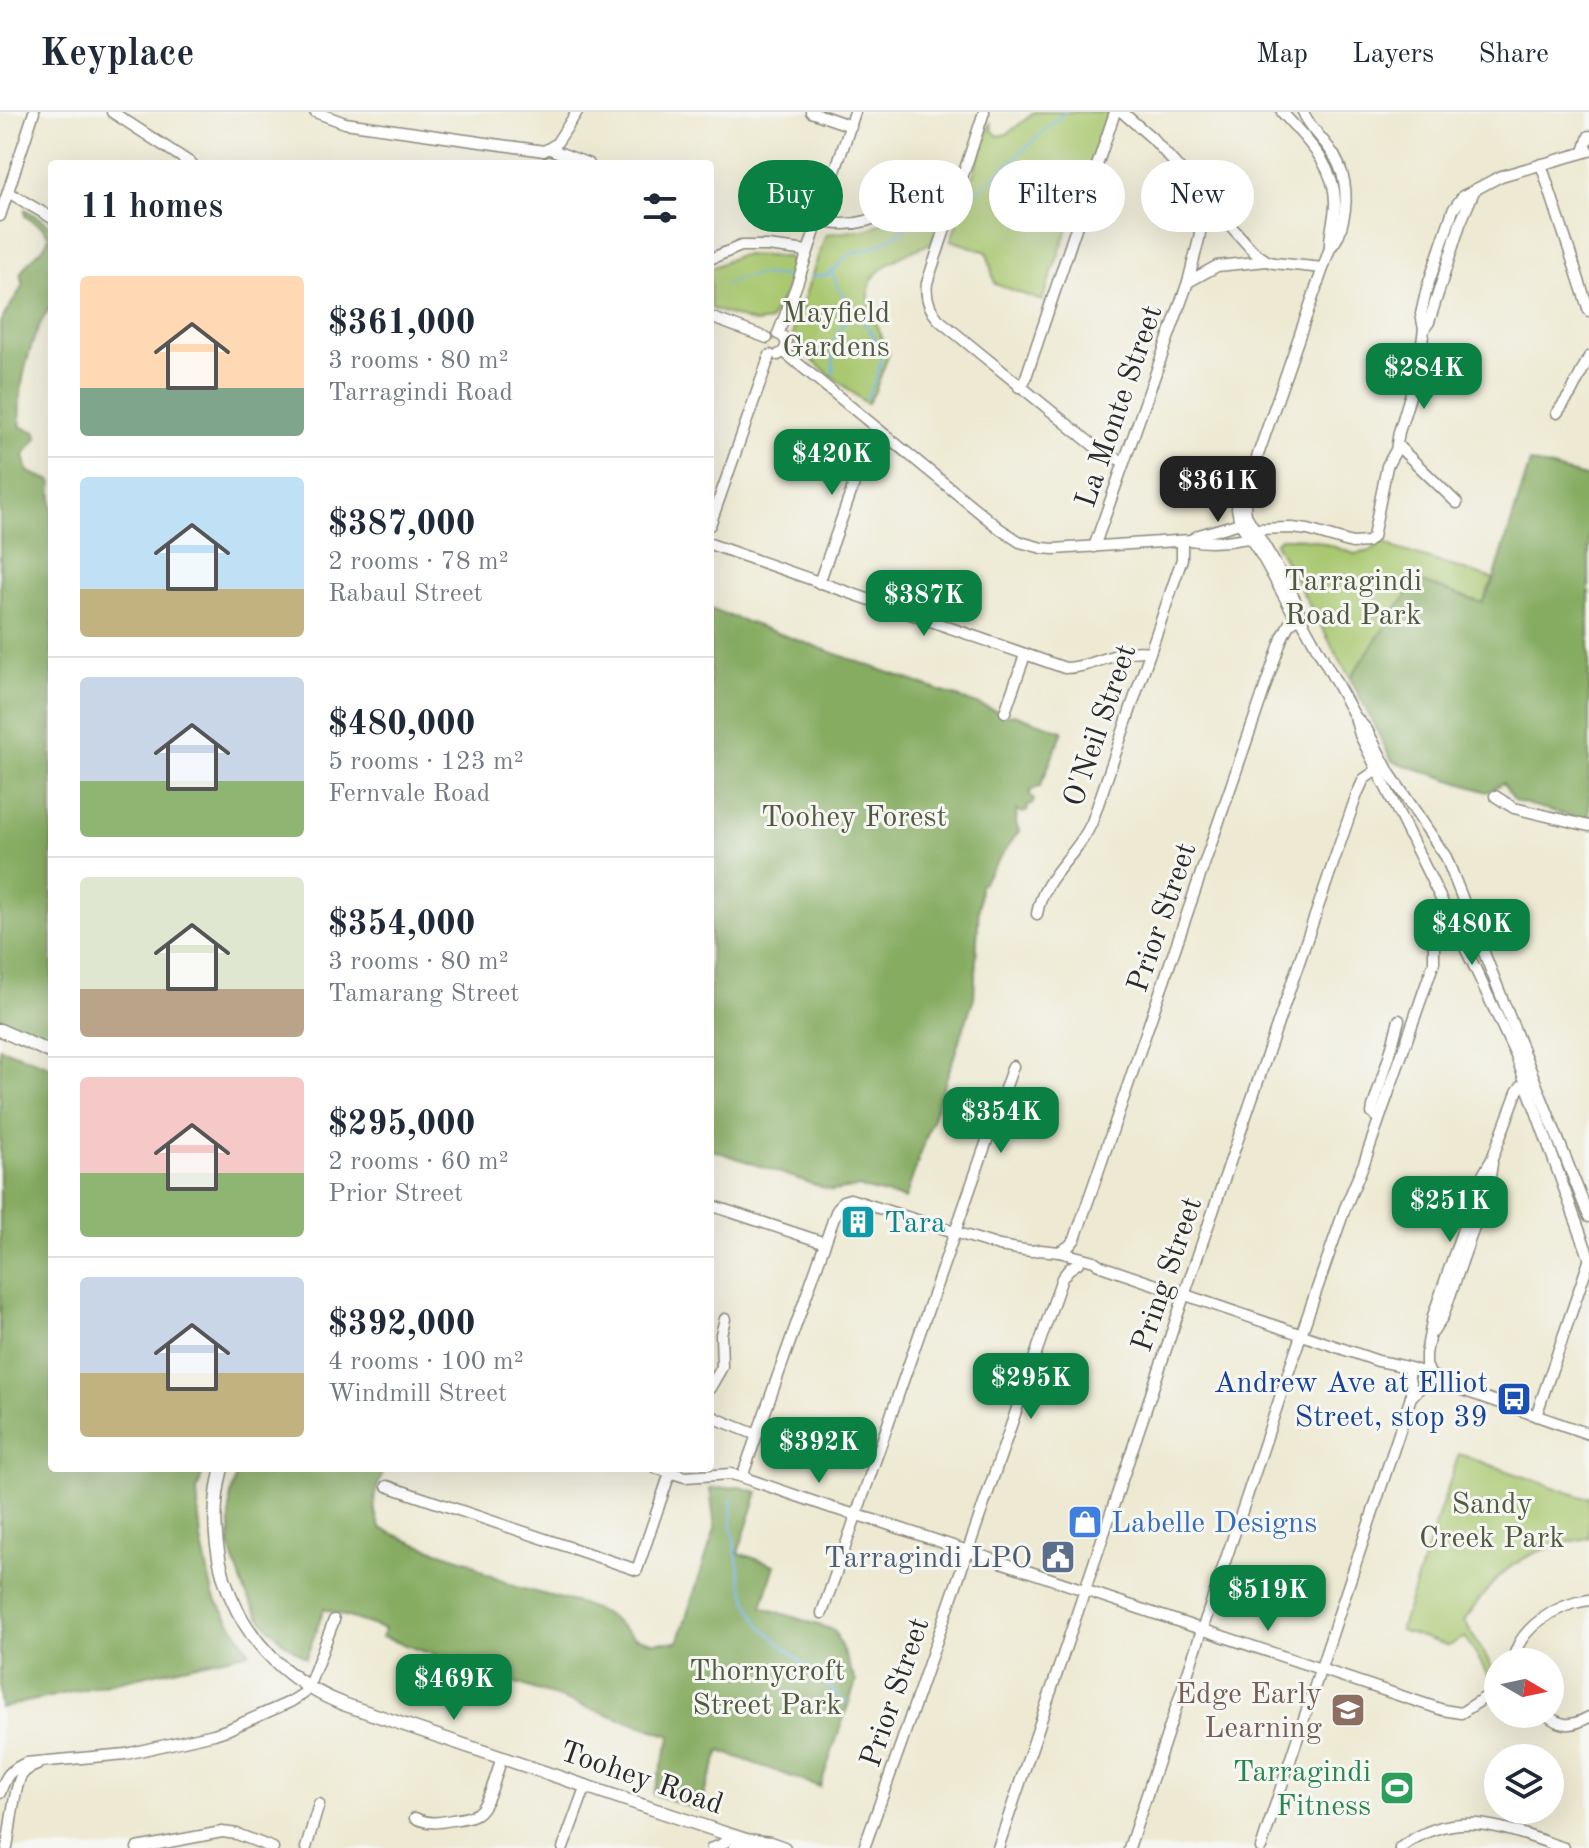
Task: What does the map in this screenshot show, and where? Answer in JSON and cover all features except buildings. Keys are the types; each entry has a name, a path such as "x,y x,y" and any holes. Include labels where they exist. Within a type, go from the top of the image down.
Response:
{"main road":[{"path":"0,1030 48,1051"},
{"name":"Toohey Road","path":"221,1472 215,1524 216,1549 222,1575 235,1607 253,1637 280,1666 308,1688 329,1699 586,1785 758,1848"},
{"name":"Toohey Road","path":"742,1843 770,1843 784,1848"}],"street":[{"path":"0,216 34,112"},
{"path":"112,112 186,160"},
{"path":"315,112 345,123 537,151 550,149 579,160"},
{"path":"550,149 577,112"},
{"path":"811,112 851,126"},
{"path":"839,160 855,112"},
{"path":"967,160 984,112"},
{"path":"1019,387 1025,380 1115,112"},
{"path":"1122,112 1171,160"},
{"path":"1282,112 1319,154 1333,183 1336,207 1329,236 1330,248 1237,508 1240,523 1285,580 1300,617 1354,715 1367,730 1390,774 1446,857 1530,1081 1589,1259 1536,1416"},
{"path":"1303,112 1338,162 1345,186 1341,230 1338,241 1330,248"},
{"path":"784,352 1000,529 1020,542 1042,548 1187,540 1200,542 1300,528 1352,543 1368,542 1373,537 1387,466 1398,446 1418,370 1424,329 1474,191 1501,176 1586,151 1589,136"},
{"path":"1541,164 1589,311"},
{"path":"8,192 48,216"},
{"path":"714,318 772,336 786,341 784,352 777,356 770,355 764,347 772,336 814,232"},
{"path":"943,232 927,283 927,299 933,314 1099,450 1124,462"},
{"name":"La Monte Street","path":"1094,547 1188,282 1200,232"},
{"path":"1236,232 1267,261"},
{"path":"714,257 741,246 808,251"},
{"name":"La Monte Street","path":"1188,282 1217,266 1267,261 1323,268"},
{"path":"714,514 770,355"},
{"path":"1557,413 1589,357"},
{"path":"819,583 868,444 878,430"},
{"path":"1398,446 1457,503"},
{"path":"1244,495 1251,534"},
{"path":"1187,540 1240,523"},
{"name":"O'Neil Street","path":"1037,914 1041,897 1059,867 1087,833 1187,540"},
{"path":"714,545 1054,666 1074,668 1128,652 1150,652"},
{"name":"Prior Street","path":"1075,1239 1282,638 1289,624 1300,617"},
{"path":"1005,712 1025,655"},
{"path":"1354,715 1360,735 1530,1081 1589,1217"},
{"name":"Pring Street","path":"998,1848 1357,794 1364,779 1377,770"},
{"path":"1495,796 1514,808 1589,826"},
{"path":"1129,1848 1301,1335 1434,962 1434,946"},
{"path":"1379,1119 1372,1113 1373,1107 1399,1020"},
{"path":"822,1613 1013,1066"},
{"path":"1429,1379 1426,1354 1433,1316 1479,1182 1492,1159 1517,1092 1530,1081"},
{"path":"742,1477 836,1212 843,1201 854,1200 999,1246 1040,1250 1094,1261 1378,1361 1390,1369 1409,1372 1439,1386 1451,1386 1589,1434"},
{"path":"714,1206 825,1243"},
{"path":"1058,1256 1075,1239"},
{"path":"1075,1239 1080,1260"},
{"path":"1058,1256 1062,1278"},
{"name":"Prior Street","path":"864,1848 1062,1278 1080,1260"},
{"path":"714,1381 722,1367 721,1334 725,1319"},
{"path":"1409,1372 1426,1354"},
{"path":"1261,1848 1411,1397 1409,1372"},
{"path":"1411,1397 1429,1379"},
{"path":"714,1417 757,1435"},
{"path":"387,1486 637,1570 670,1473 685,1477 731,1474 1453,1713 1461,1713 1484,1698"},
{"path":"1518,1648 1538,1623 1557,1609 1589,1600"},
{"path":"0,1793 6,1777 14,1768 26,1763 126,1754 214,1734 290,1702 308,1688 334,1620"},
{"path":"1564,1724 1578,1723 1589,1717"},
{"path":"415,1818 436,1824 479,1812 487,1801 502,1757"},
{"path":"7,1848 22,1775 29,1768 46,1761"},
{"path":"563,1848 586,1785"},
{"path":"306,1848 319,1804"},
{"path":"1400,1848 1431,1830 1454,1824 1479,1823 1564,1848"},
{"path":"137,1848 222,1832 247,1843 273,1848"},
{"path":"712,1848 742,1843"}],"green space":[{"path":"1035,112 1109,112 1092,160 989,160 989,232 1066,232 1042,301 995,284 987,252 951,240 954,232 973,232 973,175 991,122 992,130 998,136 1007,134"},
{"path":"25,209 48,223 48,235 43,228 25,216"},
{"name":"Mayfield Gardens","path":"859,230 935,232 931,243 898,258 872,280 869,288 870,307 889,353 867,404 799,350 793,336 828,234"},
{"path":"48,239 48,310 37,330 26,363 20,413 21,427 36,432 37,438 24,455 28,472 48,480 48,1040 0,1021 0,322 24,284 20,275 23,269"},
{"path":"737,256 787,257 795,265 796,272 770,321 755,323 714,309 714,267"},
{"path":"1530,462 1589,478 1589,821 1515,801 1503,783 1487,792 1392,761 1350,678 1419,581 1482,603 1494,579"},
{"name":"Tarragindi Road Park","path":"1280,538 1317,541 1355,554 1371,551 1383,539 1397,549 1494,579 1482,603 1419,581 1350,678 1275,543"},
{"name":"Toohey Forest","path":"714,610 1008,715 1014,714 1063,731 1040,787 1031,790 1032,804 1023,813 1017,810 1019,831 980,886 974,998 905,1199 858,1187 833,1191 714,1150"},
{"path":"0,1048 48,1066 48,1472 203,1472 197,1492 201,1540 213,1595 250,1652 0,1708"},
{"name":"Sandy Creek Park","path":"1459,1454 1589,1497 1589,1538 1543,1550 1512,1566 1492,1584 1464,1621 1484,1654 1484,1668 1465,1637 1449,1646 1400,1630"},
{"name":"Thornycroft Street Park","path":"237,1472 383,1472 375,1498 380,1528 468,1561 484,1573 516,1587 606,1614 634,1637 653,1642 678,1642 715,1529 710,1489 739,1487 758,1492 738,1553 775,1565 762,1607 834,1630 856,1682 820,1787 720,1751 698,1810 653,1794 671,1736 382,1637 384,1629 324,1609 306,1658 282,1641 261,1619 245,1592 230,1548 230,1499"}],"waterway":[{"path":"975,192 1065,112"},
{"path":"812,276 830,273 848,256 878,245 899,232"},
{"path":"832,274 880,349 880,368 866,399"},
{"path":"726,285 757,275 791,277"},
{"path":"833,373 838,332 855,314"},
{"path":"731,1499 732,1528 741,1581 751,1609 761,1626 847,1703"}],"place":[{"name":"Tara","path":"858,1222"},
{"name":"Andrew Ave at Elliot Street, stop 39","path":"1514,1399"},
{"name":"Labelle Designs","path":"1085,1522"},
{"name":"Tarragindi LPO","path":"1058,1557"},
{"name":"Edge Early Learning","path":"1348,1710"},
{"name":"Tarragindi Fitness","path":"1397,1788"}]}
